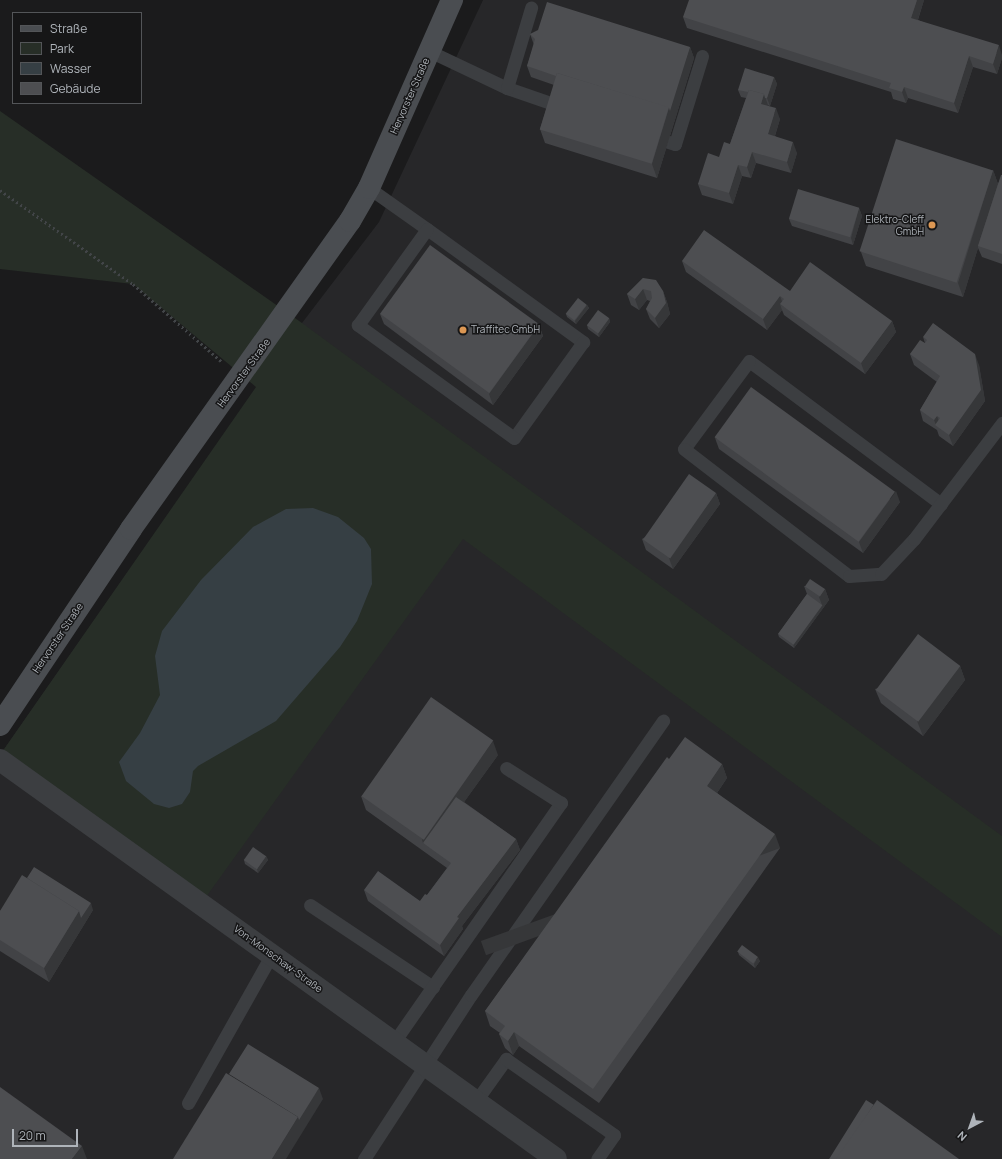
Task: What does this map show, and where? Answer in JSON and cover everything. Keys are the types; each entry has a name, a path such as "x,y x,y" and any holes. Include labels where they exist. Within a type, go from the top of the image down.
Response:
{"street":[{"name":"Hervorster Straße","path":"0,725 131,529 350,221 369,188 429,51 449,1"},
{"name":"Von-Monschaw-Straße","path":"0,760 556,1159"}],"lane":[{"path":"507,88 531,8"},
{"path":"429,51 507,88 580,112"},
{"path":"638,132 674,144 702,56"},
{"path":"369,188 583,342 514,438 358,326 427,230"},
{"path":"941,504 749,362 684,449 849,576 881,574 914,539 941,504 1002,423"},
{"path":"364,1159 476,988 664,721"},
{"path":"394,1042 561,803 506,768"},
{"path":"310,906 433,987"},
{"path":"188,1104 272,954"},
{"path":"476,1102 506,1059 614,1135 597,1159"}],"path":[{"path":"0,190 133,284 241,376"}],"shaded area":[{"path":"483,0 1002,0 1002,1159 0,1159 0,755 302,323 379,222"}],"green space":[{"path":"0,111 302,323 1002,836 1002,937 463,539 201,904 0,755 256,387 133,284 0,269"}],"water":[{"path":"313,508 338,517 364,538 371,549 372,584 357,621 340,647 276,721 198,766 193,771 190,792 182,804 169,808 154,804 126,781 119,762 140,733 160,695 155,656 162,631 201,580 253,527 286,509"}],"building":[{"path":"689,0 917,0 911,18 999,45 993,64 969,56 954,103 904,87 902,92 889,88 891,83 683,17"},
{"path":"547,2 690,47 670,111 669,108 557,73 556,76 527,66 535,39 530,34 538,30"},
{"path":"745,68 774,77 767,98 765,98 764,94 749,90 748,92 738,90"},
{"path":"557,73 669,107 652,164 540,129"},
{"path":"749,90 764,94 761,104 776,108 768,134 793,142 787,162 752,152 747,167 738,165 729,193 698,184 708,153 719,157 724,142 730,144"},
{"name":"Elektro-Cleff GmbH","path":"896,139 993,171 957,283 860,251"},
{"path":"1002,175 1002,254 978,246"},
{"path":"798,189 859,208 850,237 789,219"},
{"path":"704,230 790,291 810,262 892,321 861,363 780,304 784,299 780,296 763,319 682,261"},
{"name":"Traffitec GmbH","path":"430,245 539,324 489,393 380,314"},
{"path":"643,278 656,280 663,291 666,303 655,318 646,309 652,298 651,291 643,289 635,299 627,294"},
{"path":"578,298 587,305 574,321 566,314"},
{"path":"598,310 609,318 598,334 587,325"},
{"path":"933,323 975,354 981,390 949,435 935,425 940,418 937,416 934,420 920,410 940,376 910,354 920,340 925,343 927,340 923,337"},
{"path":"751,387 895,492 859,542 715,437"},
{"path":"689,474 716,493 670,558 643,540"},
{"path":"810,579 825,589 820,597 805,586"},
{"path":"807,594 822,605 794,645 778,634"},
{"path":"918,634 960,666 918,722 876,690"},
{"path":"431,697 493,741 424,840 362,796"},
{"path":"685,737 722,764 707,786 775,834 593,1089 514,1032 508,1041 499,1034 505,1026 485,1011 667,757 669,759"},
{"path":"456,797 516,839 457,917 459,918 440,945 364,890 378,871 420,901 425,894 427,895 451,863 423,843"},
{"path":"253,847 266,856 257,869 244,860"},
{"path":"34,867 91,903 81,918 79,911 27,878"},
{"path":"22,875 79,911 44,968 0,940 0,911"},
{"path":"742,945 758,957 753,963 737,951"},
{"path":"248,1044 319,1088 299,1120 298,1117 229,1074"},
{"path":"226,1073 298,1117 272,1159 173,1159"},
{"path":"0,1087 82,1146 72,1159 0,1159"},
{"path":"866,1100 874,1105 840,1159 829,1159"},
{"path":"877,1100 959,1159 836,1159"}],"place":[{"name":"Elektro-Cleff GmbH","path":"932,225"},
{"name":"Traffitec GmbH","path":"463,330"}]}
